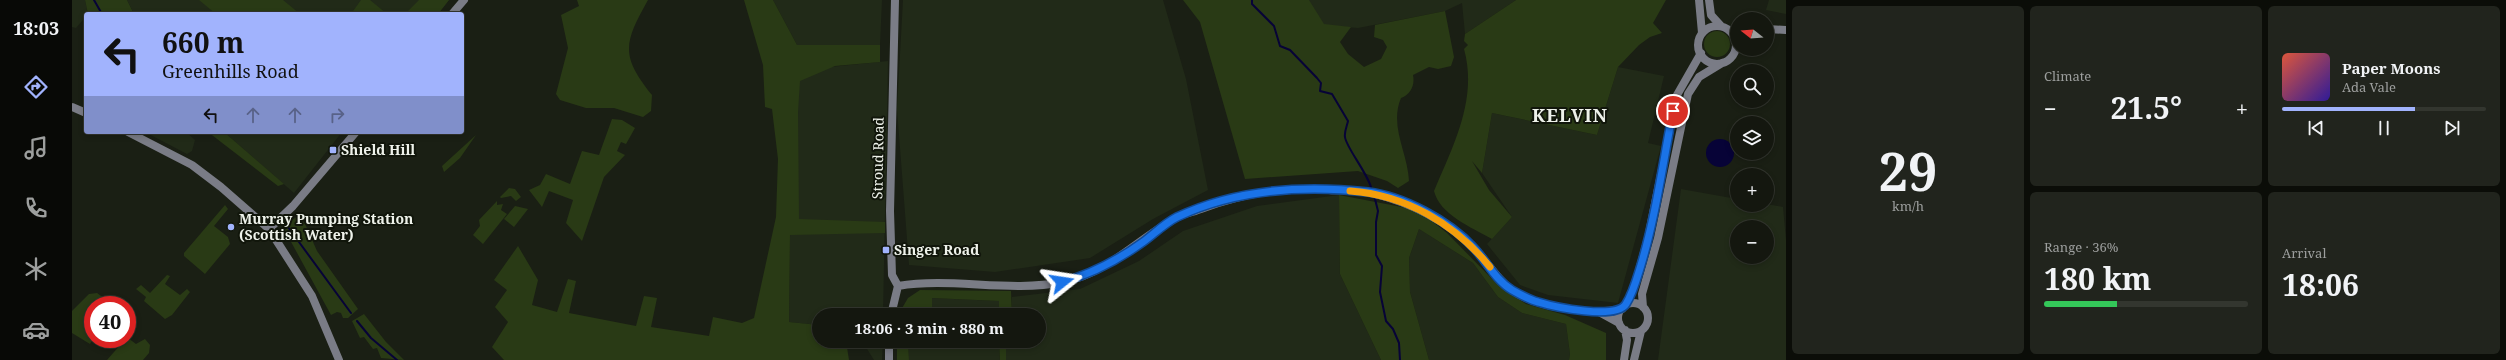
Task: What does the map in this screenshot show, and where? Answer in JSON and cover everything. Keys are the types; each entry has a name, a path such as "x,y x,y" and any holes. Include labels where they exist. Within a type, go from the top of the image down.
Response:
{"street":[{"path":"454,12 464,0"},
{"name":"Stroud Road","path":"895,0 890,211 892,275 898,286"},
{"path":"1700,0 1702,33 1699,42 1701,53 1708,61 1722,63"},
{"path":"1709,0 1711,15 1730,34"},
{"path":"1702,33 1710,27 1724,27 1730,29"},
{"path":"1774,30 1786,30"},
{"path":"1624,360 1627,345 1619,316 1636,281 1648,238 1677,95 1701,53"},
{"path":"1599,312 1633,333 1641,330 1646,325 1648,317 1643,307 1642,294 1655,253 1688,94 1699,77 1728,60 1731,56"},
{"path":"72,107 84,112"},
{"path":"132,134 192,165 221,187 269,229 312,296 339,360"},
{"path":"269,229 293,206 354,134"},
{"path":"893,308 898,286 919,283 1030,285 1062,282 1087,275 1123,256 1176,218 1231,198 1252,193 1295,188 1370,192 1416,207 1449,227 1473,246 1510,289 1536,302 1599,312 1624,307 1634,303 1643,307"},
{"path":"1634,360 1641,330"},
{"path":"889,348 889,360"}],"shaded area":[{"path":"72,0 85,0 88,12 84,12 84,19 76,28 72,27"},
{"path":"127,0 449,0 440,12 133,12"},
{"path":"773,0 882,0 880,45 797,45"},
{"path":"903,0 1163,0 1186,79 1208,190 1153,219 1090,258 995,272 909,265 897,109"},
{"path":"1307,0 1516,0 1465,34 1462,3 1445,11 1358,28 1324,25"},
{"path":"1769,0 1786,0 1786,14 1766,10"},
{"path":"888,61 883,308 812,308 812,324 789,322 792,71"},
{"path":"1618,67 1664,76 1648,143 1661,146 1618,303 1548,295 1520,285 1487,244 1512,217 1482,173 1492,113 1597,135"},
{"path":"149,134 188,134 195,140 192,151 187,154"},
{"path":"226,134 340,134 294,193"},
{"path":"1715,140 1725,140 1730,143 1730,160 1732,160 1725,166 1715,166 1710,163 1707,158 1707,148 1710,143"},
{"path":"1681,189 1730,198 1730,212 1774,212 1774,205 1783,207 1786,240 1786,360 1658,360"},
{"path":"1339,195 1340,274 1381,360 1006,360 1006,348 1046,348 1046,308 1012,308 1012,297 1080,289 1139,261 1183,231 1257,206"},
{"path":"1419,229 1473,263 1498,297 1522,313 1566,324 1570,354 1569,360 1429,360 1410,292 1409,258"},
{"path":"932,298 999,301 999,308 932,308"},
{"path":"866,348 883,348 882,360 874,360"},
{"path":"908,348 999,348 1000,360 909,360"}],"green space":[{"path":"85,0 127,0 133,12 88,12"},
{"path":"199,0 283,0 298,12 214,12"},
{"path":"361,0 370,0 385,12 352,12"},
{"path":"419,0 449,0 440,12 407,12"},
{"path":"577,0 648,0 634,27 630,38 629,49 630,59 634,69 652,95 651,111 643,117 614,108 586,108 560,100 556,94 568,48 561,15 579,6"},
{"path":"744,0 773,0 797,45 880,45 880,62 835,66 800,81 798,112 799,219 885,222 885,233 790,235 789,322 812,324 812,348 847,348 849,360 504,360 492,347 508,322 495,307 507,290 494,280 518,246 538,280 532,305 557,312 568,279 576,281 569,313 636,326 644,296 657,298 651,327 709,336 713,317 742,323 754,318 776,217 778,159 772,109 765,107 763,65"},
{"path":"1183,0 1309,0 1324,24 1351,27 1340,42 1348,54 1364,67 1381,59 1387,47 1383,40 1374,37 1375,25 1445,11 1454,57 1451,66 1438,69 1429,67 1413,75 1412,89 1401,98 1398,108 1398,129 1406,160 1409,181 1398,188 1387,181 1358,171 1245,179 1200,22"},
{"path":"1516,0 1666,0 1653,23 1662,33 1650,37 1639,45 1618,67 1597,135 1492,113 1482,173 1472,161 1489,190 1512,217 1492,239 1449,214 1437,199 1434,191 1456,139 1466,104 1468,68 1464,49 1468,45 1464,41 1465,34"},
{"path":"1712,32 1722,32 1729,39 1729,49 1722,56 1712,56 1705,49 1705,39"},
{"path":"612,119 622,120 635,128 626,144 621,142 617,151 625,155 604,177 582,241 566,223 573,200 549,191 542,207 529,190 540,185 546,174 570,184 582,151 599,155"},
{"path":"211,134 226,134 284,184 278,186"},
{"path":"476,135 460,158 444,172 442,166"},
{"path":"509,188 515,189 521,197 516,201 511,196 501,198 500,197"},
{"path":"1339,195 1407,208 1428,218 1447,233 1498,285 1526,304 1565,315 1606,333 1606,360 1569,360 1570,354 1566,324 1522,313 1498,297 1473,263 1419,229 1409,258 1410,292 1429,360 1381,360 1340,274"},
{"path":"497,201 497,205 503,204 501,210 507,214 483,244 473,235 480,226 479,220"},
{"path":"225,205 228,209 214,226 228,237 230,244 205,274 184,256 184,253"},
{"path":"515,206 528,209 514,227 504,219"},
{"path":"299,215 306,226 317,251 358,309 348,318 343,318 341,313 337,312 331,315 284,229 284,226"},
{"path":"167,275 170,276 165,284 180,295 187,289 190,292 172,315 165,319 144,301 146,297 136,289 141,285 150,293"},
{"path":"920,290 1011,291 1012,308 999,308 999,301 932,298 932,308 902,308 908,298"},
{"path":"97,293 101,296 87,296 89,294"},
{"path":"84,299 84,340 72,333 72,311"},
{"path":"364,314 386,342 404,360 381,358 377,348 373,349 364,337 360,338 352,321"},
{"path":"145,339 150,345 149,353 143,360 107,360 118,348 136,348 136,344"},
{"path":"897,348 908,348 909,360 897,360"},
{"path":"999,348 1006,348 1006,360 1000,360"}],"waterway":[{"path":"94,0 101,12"},
{"path":"1252,0 1252,4 1274,26 1280,46 1290,50 1317,78 1321,83 1320,91 1332,94 1348,121 1345,133 1346,141 1371,187"},
{"path":"1375,199 1378,211 1376,222 1376,255 1382,266 1380,292 1386,321 1393,329 1399,343 1400,360"},
{"path":"288,227 351,313"},
{"path":"357,321 371,338 397,360"}],"slow traffic":[{"path":"1350,191 1370,192 1416,207 1449,227 1473,246 1490,267"}],"place":[{"name":"Shield Hill","path":"333,150"},
{"name":"Murray Pumping Station (Scottish Water)","path":"231,227"},
{"name":"Singer Road","path":"886,250"}],"district":[{"name":"KELVIN","path":"1570,116"}],"route":[{"path":"1062,282 1087,275 1123,256 1176,218 1231,198 1252,193 1272,192 1295,188 1344,190 1370,192 1416,207 1449,227 1473,246 1497,277 1510,289 1536,302 1599,312 1612,311 1626,305 1636,281 1648,238 1673,111"}]}
